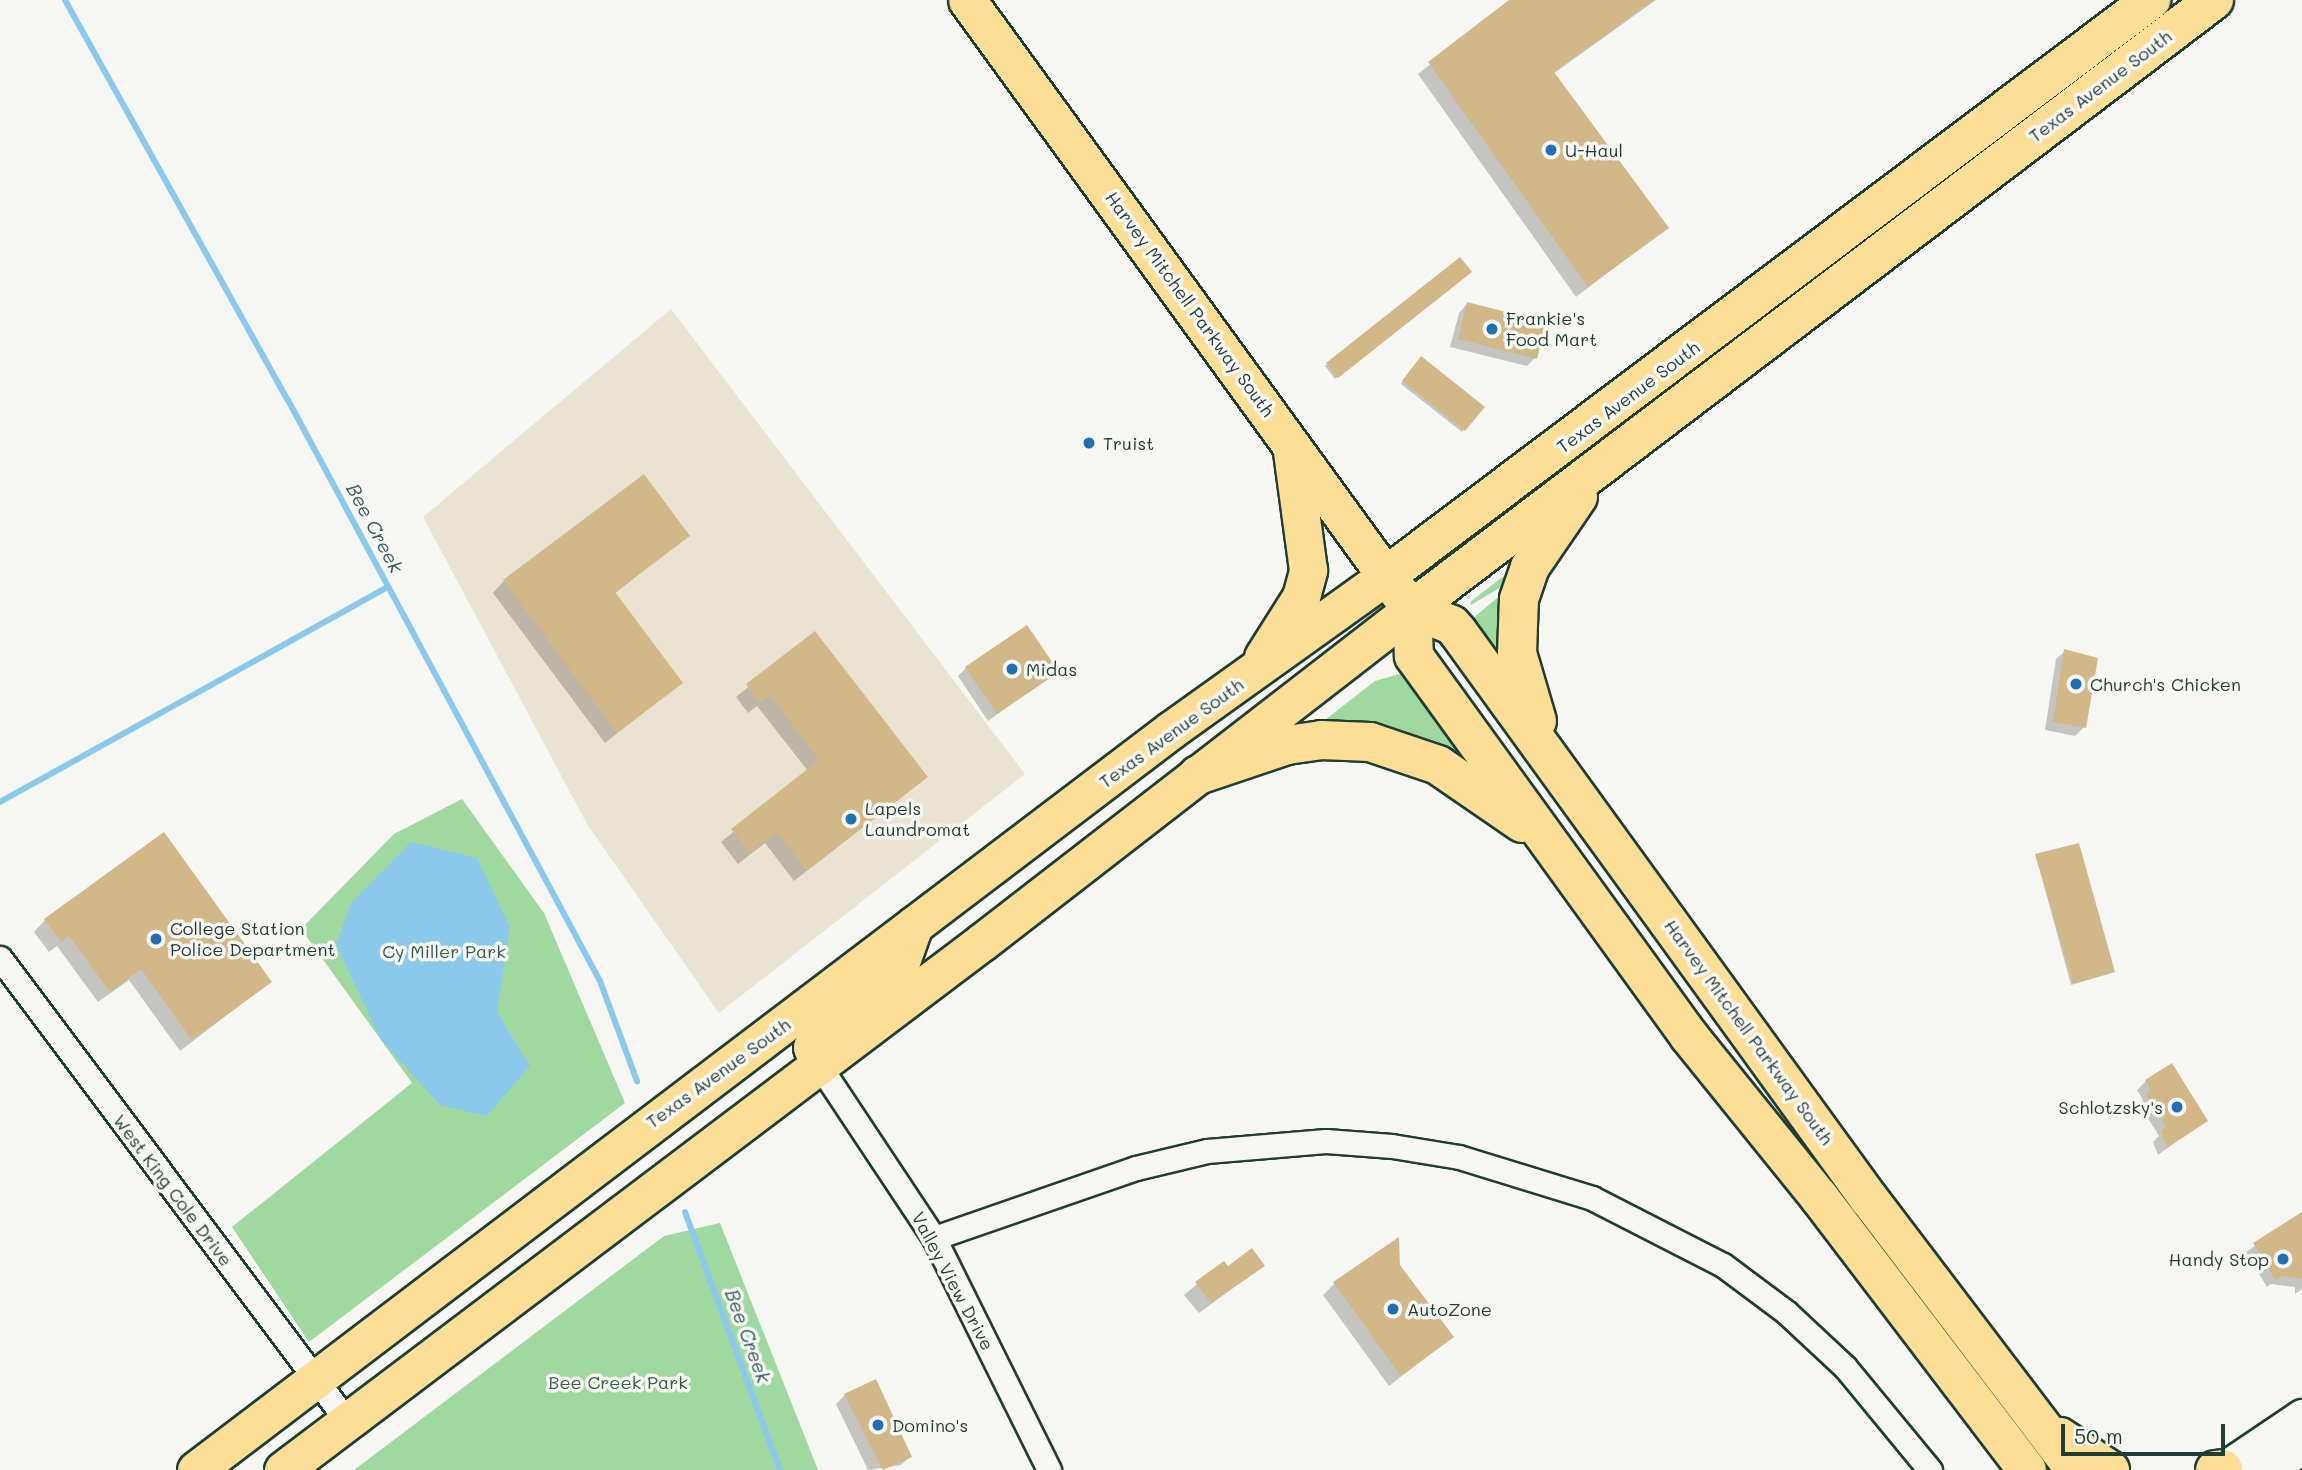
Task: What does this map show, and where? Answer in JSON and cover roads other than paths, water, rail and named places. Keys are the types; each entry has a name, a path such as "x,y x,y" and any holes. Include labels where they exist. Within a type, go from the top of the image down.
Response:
{"highway":[{"name":"Texas Avenue South","path":"1387,576 2151,0"},
{"name":"Texas Avenue South","path":"1412,609 2214,0"},
{"path":"1555,765 1521,676 1515,628 1519,599 1530,567 1606,462"},
{"name":"Harvey Mitchell Parkway South","path":"1387,576 1412,609 1452,625 1869,1199 2075,1470"},
{"path":"1412,609 1414,656 1689,1036 1819,1197 2027,1470"},
{"path":"1198,775 1287,745 1321,740 1370,742 1438,765 1548,841"},
{"path":"2038,1421 2110,1470"},
{"path":"2215,1470 2222,1470"}],"main road":[{"name":"Harvey Mitchell Parkway South","path":"967,0 1387,576"},
{"path":"1252,674 1301,597 1308,570 1291,443"},
{"name":"Texas Avenue South","path":"196,1470 914,925 1387,576"},
{"name":"Texas Avenue South","path":"283,1470 819,1065 1412,609"},
{"path":"819,1065 813,1047 825,1027 897,973 914,925"},
{"path":"659,1186 674,1147 768,1072 781,1027"}],"street":[{"name":"West King Cole Drive","path":"0,958 347,1421"},
{"name":"Valley View Drive","path":"819,1065 934,1238 1049,1470"},
{"path":"934,1238 1136,1168 1207,1151 1326,1142 1392,1146 1459,1157 1592,1198 1723,1265 1786,1312 1845,1367 1930,1470"},
{"path":"2222,1470 2302,1416"},
{"path":"2268,1470 2302,1447"}],"water":[{"path":"411,842 477,858 510,927 497,1012 530,1066 487,1116 440,1105 381,1040 336,945 351,903"}],"waterway":[{"name":"Bee Creek","path":"65,0 288,400 600,981 637,1081"},
{"path":"0,802 388,587"},
{"name":"Bee Creek","path":"685,1212 780,1470"}],"place":[{"name":"U-Haul","path":"1551,150"},
{"name":"Frankie's Food Mart","path":"1492,329"},
{"name":"Truist","path":"1089,443"},
{"name":"Midas","path":"1012,669"},
{"name":"Church's Chicken","path":"2076,684"},
{"name":"Lapels Laundromat","path":"851,819"},
{"name":"College Station Police Department","path":"156,939"},
{"name":"Schlotzsky's","path":"2177,1107"},
{"name":"Handy Stop","path":"2283,1259"},
{"name":"AutoZone","path":"1393,1309"},
{"name":"Domino's","path":"878,1425"}],"park label":[{"name":"Cy Miller Park","path":"444,951"},
{"name":"Bee Creek Park","path":"618,1382"}]}
